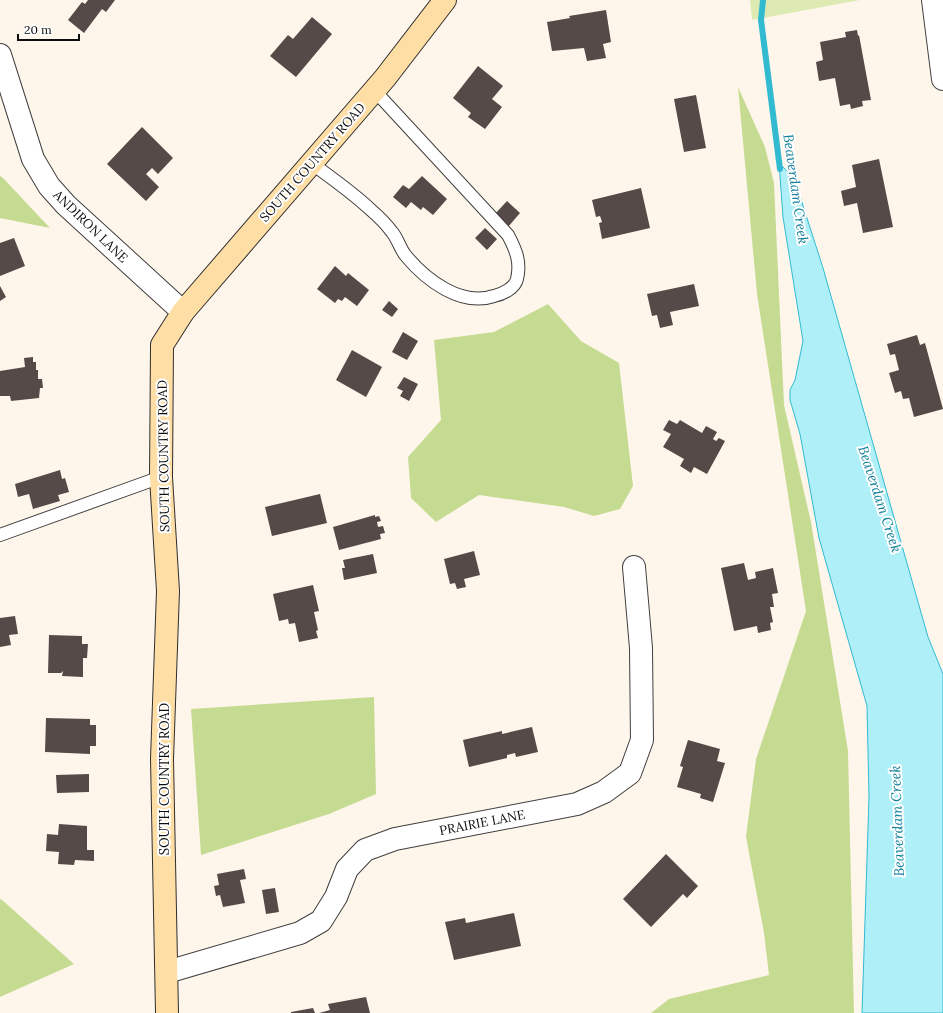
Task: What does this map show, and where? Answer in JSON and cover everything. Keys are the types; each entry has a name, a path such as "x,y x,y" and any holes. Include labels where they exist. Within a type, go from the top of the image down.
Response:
{"main road":[{"name":"SOUTH COUNTRY ROAD","path":"167,1013 162,759 168,591 161,477 162,345 183,312 374,90 445,0"}],"street":[{"path":"933,0 943,79"},
{"name":"ANDIRON LANE","path":"1,59 34,158 49,186 66,205 183,312"},
{"name":"PRAIRIE LANE","path":"167,972 300,933 321,921 336,896 347,869 365,850 395,839 577,804 604,792 630,773 642,740 641,648 634,567"}],"lane":[{"path":"311,163 371,210 393,232 405,255 428,277 451,293 474,300 492,297 506,293 517,281 519,266 517,252 508,236 374,90"},
{"path":"0,534 161,477"}],"green space":[{"path":"750,0 860,0 752,20"},
{"path":"738,87 765,147 774,183 784,405 811,522 848,751 854,1013 651,1013 669,999 769,975 764,933 746,837 756,759 806,611 757,294"},
{"path":"0,176 3,178 50,228 0,218"},
{"path":"548,304 581,341 619,363 633,486 620,509 594,516 564,507 479,495 436,522 411,498 408,457 441,420 434,340 494,332"},
{"path":"374,697 376,794 329,814 201,855 191,709"},
{"path":"1,899 74,964 0,997 0,900"}],"water":[{"path":"779,163 789,173 797,187 823,268 928,637 943,674 943,1013 862,1013 869,797 867,706 819,538 800,434 790,400 790,390 795,380 803,341 783,217"}],"building":[{"path":"88,0 115,0 106,12 102,9 84,33 68,20 82,2 85,4"},
{"path":"606,10 611,42 603,44 606,58 587,61 584,48 552,51 547,22 570,18 569,16"},
{"path":"312,17 332,34 296,77 270,56 288,35 293,39"},
{"path":"857,30 871,100 862,101 863,106 851,109 850,104 840,106 835,78 819,81 816,62 823,60 820,42 846,37 845,32"},
{"path":"478,66 503,86 492,99 502,107 485,129 468,117 471,113 453,98"},
{"path":"696,95 706,148 684,152 674,99"},
{"path":"142,127 173,158 158,174 152,168 146,174 159,187 146,201 107,164"},
{"path":"879,159 893,227 863,233 857,203 844,206 841,191 856,187 852,165"},
{"path":"422,176 447,199 433,215 423,207 421,210 411,202 406,208 393,197 403,185 409,189"},
{"path":"641,188 650,228 602,239 599,223 602,222 600,216 596,217 592,200"},
{"path":"507,201 520,213 508,227 494,215"},
{"path":"485,228 497,239 487,250 475,238"},
{"path":"14,238 25,266 0,276 0,243"},
{"path":"335,266 346,276 348,273 369,290 357,306 345,297 342,301 338,299 335,303 317,289"},
{"path":"694,284 699,306 670,312 673,325 660,328 657,315 652,316 647,294"},
{"path":"0,286 6,297 0,301"},
{"path":"389,301 398,309 392,317 382,310"},
{"path":"403,332 418,341 407,360 392,352"},
{"path":"917,335 920,345 925,343 943,409 914,417 909,398 903,399 901,391 895,393 889,373 899,370 895,354 890,355 887,344"},
{"path":"352,350 382,367 366,397 336,380"},
{"path":"33,357 33,362 36,362 36,370 38,370 38,379 42,379 43,388 40,388 39,398 11,401 10,396 0,396 0,371 25,367 24,358"},
{"path":"404,377 418,384 409,401 400,396 403,391 397,388"},
{"path":"669,420 677,424 680,420 702,433 706,426 717,432 713,439 716,441 719,438 725,441 707,474 694,467 691,473 680,466 684,459 663,447 671,434 663,430"},
{"path":"60,470 62,479 65,478 69,492 58,495 60,501 33,509 29,494 18,497 15,484"},
{"path":"320,494 327,523 272,536 265,507"},
{"path":"375,515 375,517 379,516 381,521 377,522 378,527 383,526 385,533 380,534 381,539 339,550 333,527"},
{"path":"474,551 480,575 464,579 466,587 457,589 455,583 450,584 444,559"},
{"path":"373,554 377,573 344,580 342,568 345,568 343,560"},
{"path":"744,563 748,580 756,578 755,572 773,568 778,593 772,594 774,607 770,607 773,622 770,623 771,630 758,633 757,626 734,631 721,568"},
{"path":"313,585 319,611 314,612 318,630 316,631 318,638 299,642 295,623 289,624 288,619 279,621 273,594"},
{"path":"15,616 18,634 9,635 11,645 0,647 0,618"},
{"path":"49,635 82,636 82,644 88,644 87,658 83,658 83,677 62,676 63,671 61,673 48,673"},
{"path":"46,718 90,719 90,725 96,725 96,746 90,746 90,754 45,752"},
{"path":"532,727 538,752 516,757 515,753 507,755 507,758 469,767 463,740 502,731 502,734"},
{"path":"688,740 720,749 717,761 725,763 713,802 700,798 701,794 677,787 683,767 680,766"},
{"path":"89,774 89,792 57,793 56,775"},
{"path":"59,824 87,826 87,850 94,850 94,861 75,860 74,865 58,864 59,852 46,851 47,834 58,835"},
{"path":"666,854 698,886 687,898 683,894 651,927 623,899"},
{"path":"244,869 246,879 240,880 245,903 223,907 220,895 216,896 214,886 219,885 217,874"},
{"path":"275,888 279,912 266,914 262,890"},
{"path":"514,913 521,946 454,960 445,922 465,918 466,923"},
{"path":"366,997 370,1013 319,1013 330,1010 328,1004"},
{"path":"313,1008 315,1013 291,1013 291,1012"}],"waterway":[{"name":"Beaverdam Creek","path":"763,0 761,20 780,169"}]}
